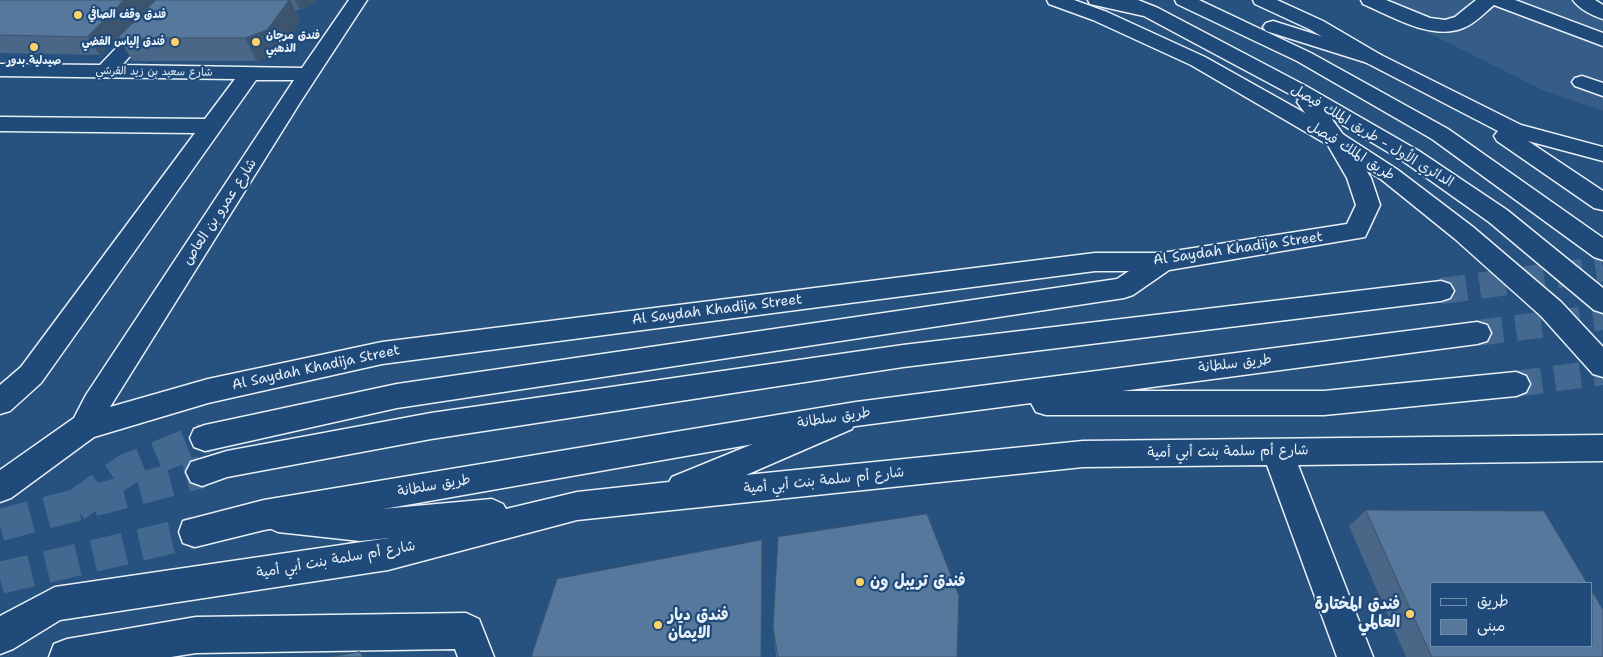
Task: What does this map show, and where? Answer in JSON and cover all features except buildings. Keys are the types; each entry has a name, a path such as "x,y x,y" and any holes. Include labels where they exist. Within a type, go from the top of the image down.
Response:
{"main road":[{"path":"105,72 172,0"},
{"name":"شارع عمرو بن العاص","path":"85,427 96,404 308,74 358,0"},
{"name":"طريق الملك فيصل","path":"1056,0 1100,16 1198,62 1336,140 1390,175 1464,233 1551,309 1603,366"},
{"path":"1097,0 1151,12"},
{"name":"الدائري الأول - طريق الملك فيصل","path":"1122,0 1151,12 1299,90 1411,156 1498,216 1603,303"},
{"path":"1184,0 1304,57 1440,134 1603,251"},
{"path":"1188,0 1374,59"},
{"path":"1262,0 1316,25 1447,98 1513,130 1603,154"},
{"path":"1370,0 1424,22 1442,26 1455,25 1488,0"},
{"path":"1498,0 1603,40"},
{"path":"1582,0 1603,13"},
{"name":"شارع سعيد بن زيد القرشي","path":"0,70 308,74"},
{"path":"0,402 31,376 250,73"},
{"path":"1582,82 1603,90"},
{"path":"1299,90 1336,140"},
{"path":"1447,98 1603,202"},
{"path":"0,124 212,126"},
{"name":"Al Saydah Khadija Street","path":"85,427 208,391 382,353 1095,262 1162,262 1356,231 1368,205 1360,178 1336,140"},
{"path":"205,438 397,396 1124,288 1162,262"},
{"path":"202,472 227,464 431,426 893,357 1441,291"},
{"name":"طريق سلطانة","path":"195,532 264,515 856,414 1477,333"},
{"path":"0,375 31,376"},
{"path":"932,403 1324,403 1516,384"},
{"path":"656,498 856,414"},
{"path":"0,488 85,427"},
{"name":"شارع أم سلمة بنت أبي أمية","path":"0,636 55,604 388,554 577,506 1083,454 1603,448"},
{"path":"1277,451 1355,657"},
{"path":"264,515 360,526 577,506"},
{"path":"67,657 196,635 466,631 476,657"}],"shaded area":[{"path":"1363,0 1587,0 1603,10 1603,111 1542,90"}],"tunnel":[{"path":"1441,291 1603,269"},
{"path":"1477,333 1603,317"},
{"path":"1516,384 1603,372"},
{"path":"75,506 126,470 205,438"},
{"path":"0,525 202,472"},
{"path":"0,578 195,532"}],"place":[{"name":"فندق وقف الصافي","path":"78,15"},
{"name":"فندق إلياس الفضي","path":"175,42"},
{"name":"فندق مرجان الذهبي","path":"256,42"},
{"name":"صيدلية بدور","path":"34,47"},
{"name":"فندق تريبل ون","path":"860,582"},
{"name":"فندق المختارة العالمي","path":"1410,614"},
{"name":"فندق ديار الايمان","path":"658,625"}]}
